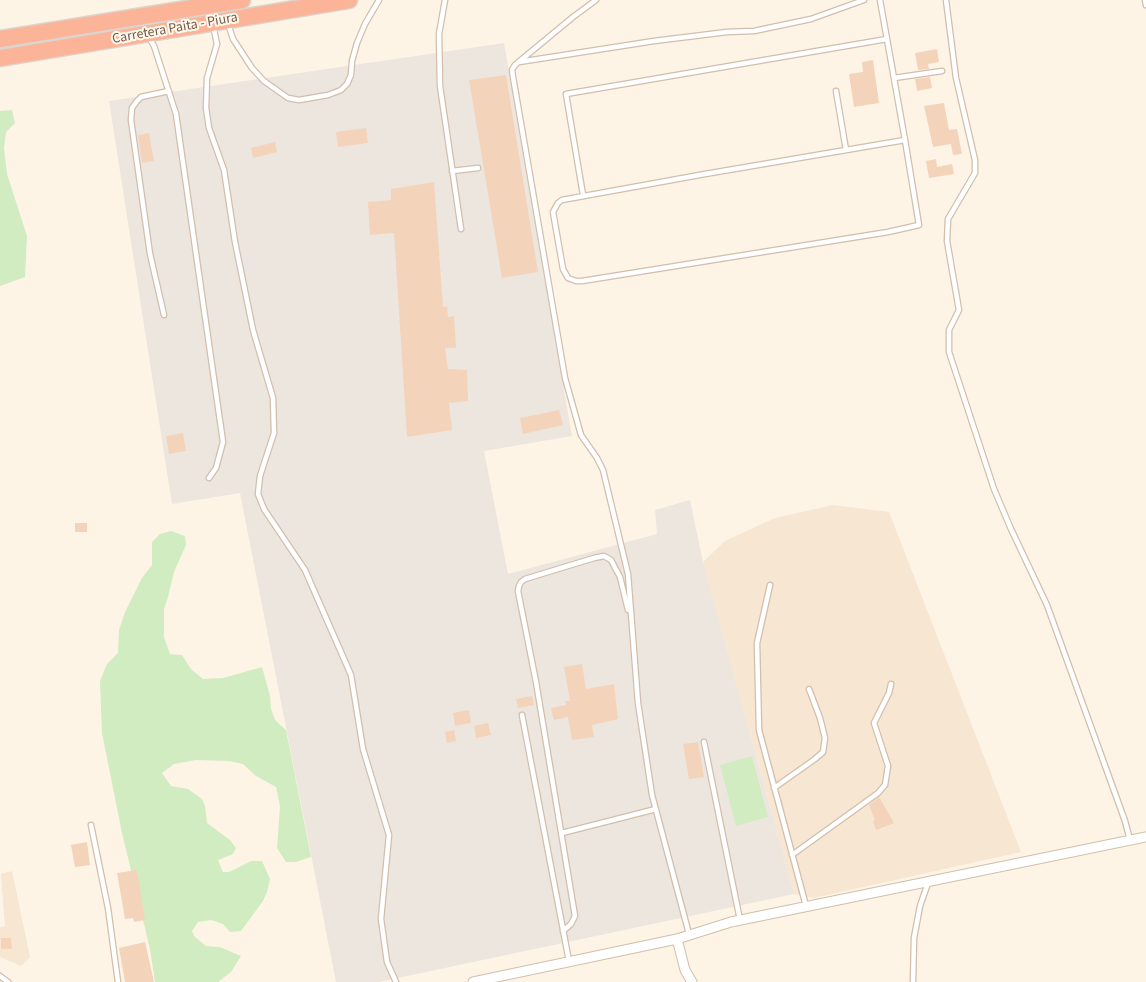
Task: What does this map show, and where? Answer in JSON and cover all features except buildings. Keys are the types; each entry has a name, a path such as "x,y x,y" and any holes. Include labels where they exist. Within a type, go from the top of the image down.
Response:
{"highway":[{"name":"Carretera Paita - Piura","path":"0,39 242,0"},
{"name":"Carretera Paita - Piura","path":"0,58 349,0"}],"street":[{"path":"473,982 678,939 712,927 740,920 1146,837"},
{"path":"678,939 685,970 692,982"}],"lane":[{"path":"220,22 252,68 264,81 288,98 299,100 328,95 341,90 347,84 351,76 357,44 365,24 380,0"},
{"path":"445,0 439,34 440,86 461,229"},
{"path":"596,0 518,62 512,70 565,378 581,435 598,458 603,470 628,574 638,703 652,795 682,913 690,936"},
{"path":"518,62 654,41 727,32 754,31 811,19 864,0"},
{"path":"880,0 905,140 919,225 888,232 576,281 568,278 563,269 553,212 562,200 905,140"},
{"path":"946,0 956,78 975,160 975,173 948,220 947,241 959,310 948,330 949,352 994,489 1047,605 1125,821 1130,841"},
{"path":"1145,0 1146,5"},
{"path":"220,22 217,44 207,78 206,108 209,128 224,170 235,242 253,330 273,398 274,433 260,476 258,494 264,508 305,570 351,675 363,749 389,835 381,919 387,962 396,982"},
{"path":"146,34 154,46 176,114 223,442 216,468 209,478"},
{"path":"583,195 566,94 887,39"},
{"path":"894,78 942,71"},
{"path":"164,315 150,254 131,120 132,108 137,101 141,98 169,91"},
{"path":"836,91 846,150"},
{"path":"452,171 478,168"},
{"path":"563,931 571,924 575,916 536,682 518,591 519,586 525,579 604,556 610,560 620,577 632,624"},
{"path":"770,585 758,643 759,730 806,908"},
{"path":"792,855 878,793 885,785 888,766 874,723 889,693 891,684"},
{"path":"774,788 816,760 823,752 825,738 818,711 809,689"},
{"path":"522,715 569,962"},
{"path":"704,742 740,920"},
{"path":"562,833 656,810"},
{"path":"91,826 108,908 118,982"},
{"path":"913,982 914,938 920,906 928,882"},
{"path":"0,976 8,982"}],"shaded area":[{"path":"504,43 572,436 484,451 508,574 657,534 655,510 690,500 703,562 794,894 379,982 336,982 240,493 172,504 109,101"},
{"path":"833,505 889,512 1021,852 814,898 794,894 703,562 725,541 775,518"},
{"path":"12,871 30,957 21,966 0,957 0,927 5,926 1,874"}],"green space":[{"path":"12,110 15,123 6,132 4,148 7,174 27,236 25,277 0,286 0,111"},
{"path":"171,531 185,536 186,545 174,572 164,609 164,637 170,654 182,655 191,669 203,679 223,678 262,667 275,720 286,730 311,857 296,862 286,862 277,848 280,806 276,787 256,776 243,764 229,761 196,760 174,764 162,773 171,786 188,789 202,799 205,806 207,823 230,840 236,848 233,854 218,860 223,872 229,872 251,861 262,861 270,879 263,901 241,931 230,932 223,924 211,920 198,922 192,931 194,936 206,946 220,947 241,956 231,972 218,982 155,982 150,949 122,833 102,733 100,681 107,664 118,653 119,630 125,612 142,578 152,565 152,542 160,534"},
{"path":"752,756 768,817 736,826 720,765"}]}
